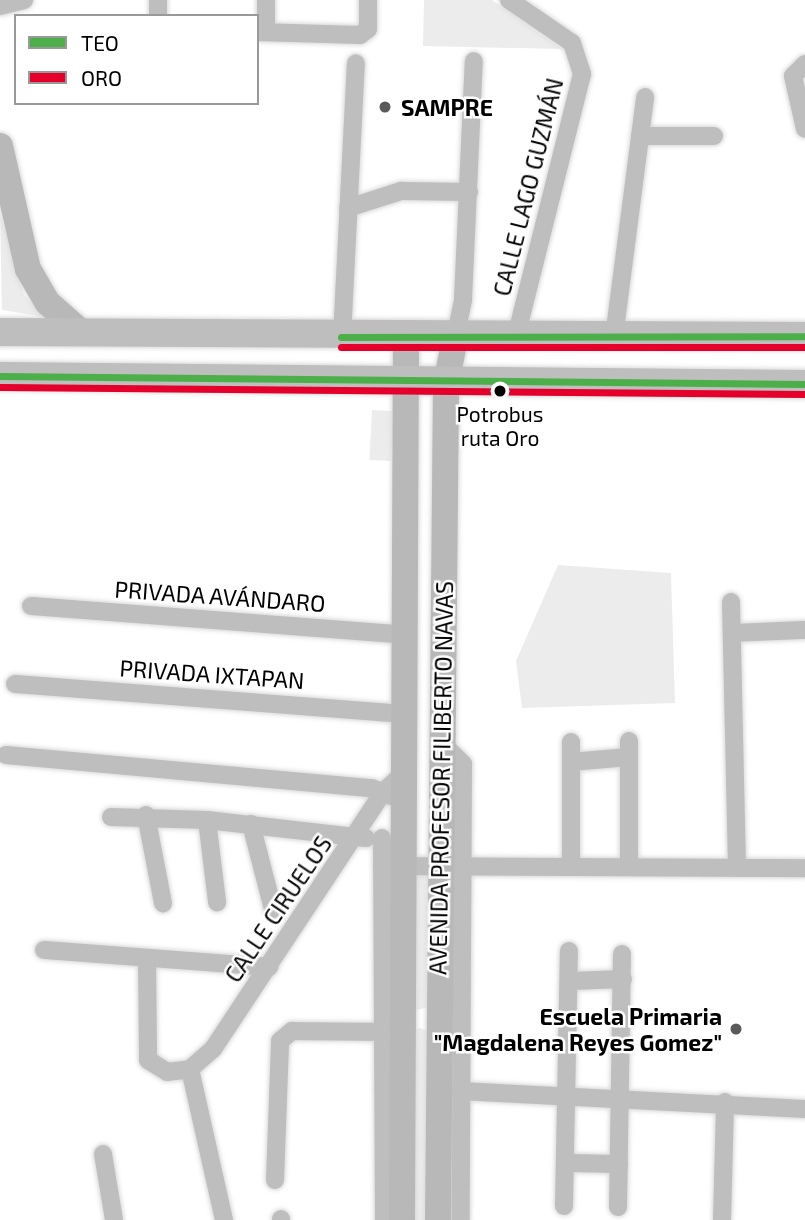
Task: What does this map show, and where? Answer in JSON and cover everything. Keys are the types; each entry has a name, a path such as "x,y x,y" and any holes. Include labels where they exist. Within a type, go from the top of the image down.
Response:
{"main road":[{"path":"0,146 28,269 48,303 82,333"},
{"path":"0,332 455,338 805,336"},
{"path":"0,337 34,376"},
{"name":"AVENIDA PROFESOR FILIBERTO NAVAS","path":"402,1220 392,1026 392,867 393,797 403,774 405,714 407,337"},
{"name":"AVENIDA PROFESOR FILIBERTO NAVAS","path":"438,1220 438,1021 449,867 442,743 446,384 455,338"},
{"path":"0,376 446,384 805,384"},
{"path":"392,1026 438,1021"}],"street":[{"path":"0,6 24,0"},
{"path":"266,0 261,32 367,32 368,0"},
{"name":"CALLE LAGO GUZMÁN","path":"509,0 572,43 582,74 516,337"},
{"path":"455,338 469,192 474,61"},
{"path":"342,337 356,63"},
{"path":"805,64 793,76 805,129"},
{"path":"614,337 645,97"},
{"path":"640,136 714,136"},
{"path":"348,208 401,191 469,192"},
{"path":"732,602 737,867"},
{"name":"PRIVADA AVÁNDARO","path":"31,607 406,635"},
{"path":"732,633 805,630"},
{"name":"PRIVADA IXTAPAN","path":"15,684 405,714"},
{"path":"570,742 571,867"},
{"path":"571,762 629,749 629,866"},
{"path":"5,755 393,797"},
{"name":"CALLE CIRUELOS","path":"190,1069 213,1049 355,838 393,797"},
{"path":"111,817 146,815 251,824 355,838 393,838"},
{"path":"146,815 163,903"},
{"path":"207,820 217,902"},
{"path":"251,824 273,909"},
{"path":"392,867 805,868"},
{"path":"449,867 460,1091 461,1220"},
{"path":"44,950 269,967"},
{"path":"564,1206 570,1093 569,951"},
{"path":"618,1207 622,954"},
{"path":"147,958 148,1060 167,1072 190,1069 224,1220"},
{"path":"571,981 623,979"},
{"path":"275,1180 280,1041 292,1031 392,1026 384,1220"},
{"path":"460,1091 570,1093 805,1109"},
{"path":"723,1220 725,1102"},
{"path":"103,1154 114,1220"},
{"path":"568,1163 619,1164"}],"shaded area":[{"path":"424,0 492,0 562,49 423,46"},
{"path":"0,214 24,295 45,317 2,310"},
{"path":"372,410 394,411 391,461 369,460"},
{"path":"558,565 671,573 675,703 522,708 516,661"},
{"path":"430,874 430,1007 410,1011 407,875"},
{"path":"419,1028 431,1032 432,1220 408,1220 409,1033"}],"transit line":[{"name":"TEO","path":"341,337 805,336"},
{"name":"ORO","path":"341,347 805,347"},
{"name":"TEO","path":"0,376 805,384"},
{"name":"ORO","path":"0,387 805,394"}],"place":[{"name":"SAMPRE","path":"385,107"},
{"name":"Potrobus ruta Oro","path":"500,391"},
{"name":"Escuela Primaria \"Magdalena Reyes Gomez\"","path":"736,1029"}]}
